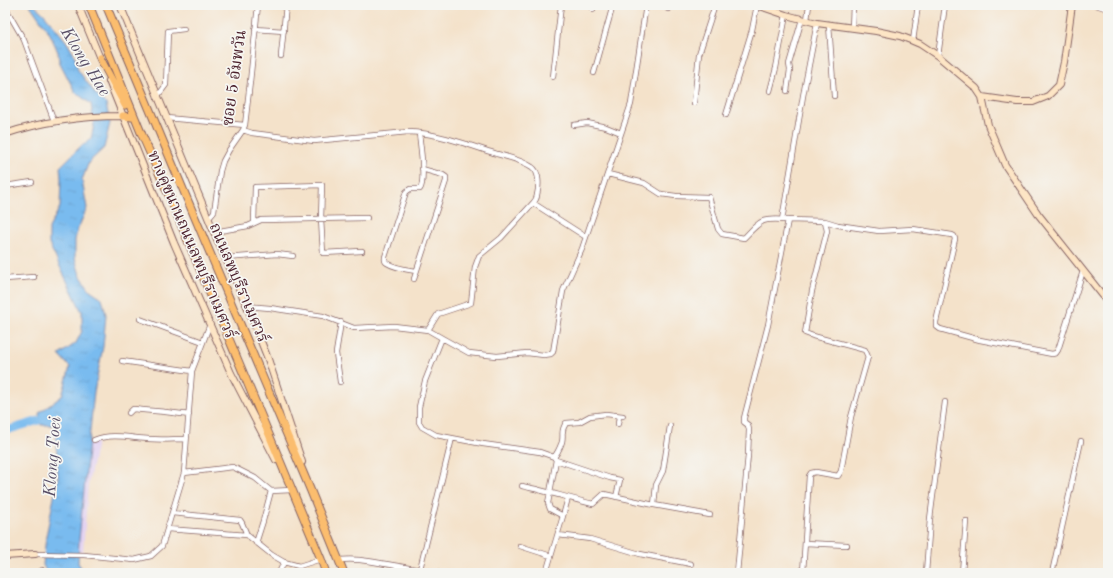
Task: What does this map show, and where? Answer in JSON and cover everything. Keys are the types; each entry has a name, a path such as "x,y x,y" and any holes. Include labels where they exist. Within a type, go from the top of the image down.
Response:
{"main road":[{"name":"ทางคู่ขนานถนนลพบุรีราเมศวร์","path":"78,5 174,243 232,373 292,490"},
{"name":"ถนนลพบุรีราเมศวร์","path":"89,5 326,573"},
{"name":"ถนนลพบุรีราเมศวร์","path":"106,5 184,194 310,488 344,573"},
{"name":"ทางคู่ขนานถนนลพบุรีราเมศวร์","path":"120,5 157,97 247,306 268,359 310,488"},
{"path":"759,5 786,15 816,23 900,36 920,44 938,56 976,88 982,97 988,125 1005,165 1038,214 1108,302"},
{"path":"982,97 1017,102 1033,102 1048,96 1059,85 1064,62 1072,5"},
{"path":"100,58 142,135"},
{"path":"5,134 54,121 112,116 132,117"},
{"path":"171,200 184,194"},
{"path":"5,556 35,554"}],"street":[{"name":"ซอย 5 อัมพวัน","path":"208,218 214,212 220,171 223,161 245,125 258,5"},
{"path":"281,56 286,5"},
{"path":"553,77 561,5"},
{"path":"594,73 613,5"},
{"path":"247,306 323,316 354,328 394,326 428,330 469,353 497,356 527,353 544,355 551,354 553,352 563,291 582,249 631,104 646,5"},
{"path":"694,103 699,54 715,5"},
{"path":"726,115 759,5"},
{"path":"787,91 790,70 788,64 809,5"},
{"path":"852,28 853,5"},
{"path":"913,41 918,5"},
{"path":"938,56 945,5"},
{"path":"1096,5 1108,9"},
{"path":"5,7 24,40 54,121"},
{"path":"770,91 786,15"},
{"path":"782,220 802,96 816,23"},
{"path":"828,24 834,96"},
{"path":"157,97 166,85 168,31 184,29"},
{"path":"255,29 284,30"},
{"path":"166,118 245,125"},
{"path":"574,125 587,123 606,127 621,133"},
{"path":"243,130 252,133 314,141 408,132 418,133 471,145 520,161 533,167 537,174 538,180 537,197 501,238 479,256 475,267 471,303 438,314 428,330"},
{"path":"416,271 403,269 387,263 385,257 406,192 410,189 420,189 422,186 422,169 418,133"},
{"path":"414,280 446,181 446,177 443,174 422,169"},
{"path":"608,174 644,183 661,194 709,197 718,229 722,234 744,238 756,224 764,220 825,221 838,225 879,231 913,229 952,234 955,239 936,326 940,329 980,340 1045,353 1056,353 1083,271"},
{"path":"5,186 32,182"},
{"path":"254,223 255,187 322,185 323,252 362,251"},
{"path":"533,203 586,237"},
{"path":"214,232 248,226 261,220 367,218"},
{"path":"737,573 748,455 749,430 748,425 744,422 744,418 768,325 788,220"},
{"path":"803,573 809,476 816,472 838,476 842,471 851,417 868,357 865,350 805,333 812,291 827,231 825,221"},
{"path":"226,258 277,254 293,256"},
{"path":"5,279 34,277"},
{"path":"140,319 203,342"},
{"path":"340,382 336,353 341,322"},
{"path":"35,554 80,555 134,560 151,556 162,546 184,473 192,371 210,324"},
{"path":"442,338 425,381 419,407 419,422 422,427 436,435 483,444 540,452 610,478 620,480 616,497"},
{"path":"122,361 192,371"},
{"path":"926,573 930,519 945,402"},
{"path":"129,413 133,409 158,412 175,412 189,415"},
{"path":"563,516 550,509 548,503 555,458 562,441 563,428 566,423 579,422 590,416 606,414 621,416 618,424"},
{"path":"654,505 656,485 663,471 670,426"},
{"path":"94,440 103,436 151,440 186,439"},
{"path":"420,569 452,438"},
{"path":"1052,573 1081,441"},
{"path":"184,473 233,467 255,478 271,491 292,490"},
{"path":"522,486 593,504 604,494 710,515"},
{"path":"256,543 264,521 271,491"},
{"path":"546,573 568,498"},
{"path":"172,513 240,520 247,535 272,555 284,562 299,566 321,559"},
{"path":"962,573 966,521"},
{"path":"167,529 247,535"},
{"path":"558,535 590,540 640,554 691,564"},
{"path":"805,543 847,544"},
{"path":"520,546 552,556"},
{"path":"339,560 351,559 372,561 438,573"},
{"path":"279,573 284,562"}],"shaded area":[{"path":"86,441 97,442 88,485 83,552 74,551"}],"water":[{"path":"30,5 34,5 44,14 66,41 74,54 78,70 94,92 106,104 110,123 104,148 89,162 82,180 87,208 77,231 75,240 75,258 80,275 90,290 102,298 106,315 103,347 94,392 79,539 78,563 85,573 47,573 43,565 46,536 58,478 55,425 41,425 39,413 62,396 70,367 59,355 76,343 82,331 82,312 49,244 49,228 60,207 60,167 80,147 91,139 94,125 91,104 75,92 59,61 58,52 50,34"}],"waterway":[{"name":"Klong Toei","path":"5,431 50,417"}],"water label":[{"name":"Klong Hae","path":"85,62"}]}
